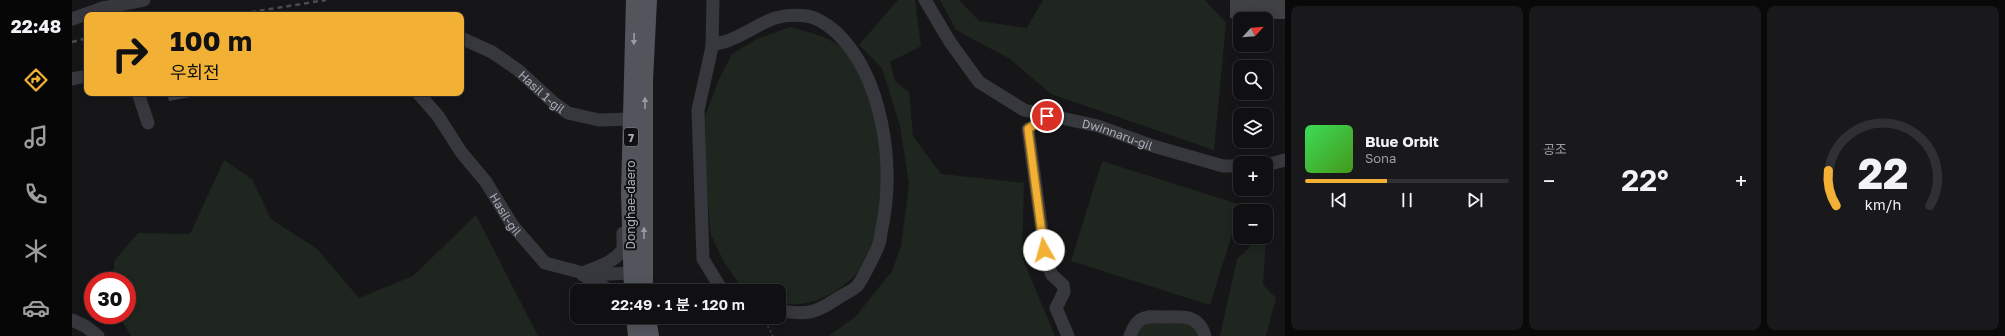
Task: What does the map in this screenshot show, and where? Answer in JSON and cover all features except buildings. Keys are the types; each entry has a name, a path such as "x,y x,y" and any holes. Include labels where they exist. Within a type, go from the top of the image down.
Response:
{"main road":[{"name":"Donghae-daero","path":"634,0 629,193 637,272 642,284"},
{"name":"Donghae-daero","path":"634,284 637,272 649,0"},
{"path":"635,324 636,336"},
{"path":"649,324 650,336"}],"street":[{"path":"92,12 103,8 144,0"},
{"path":"713,0 712,45 698,110 703,259 718,284"},
{"name":"Dwinnaru-gil","path":"925,0 950,42 979,82 1024,110 1098,126 1153,146 1223,166 1233,166"},
{"path":"72,19 84,15"},
{"path":"712,45 733,39 760,23 779,16 807,16 829,26 848,44 860,62 875,95 882,127 886,168 886,204 879,244 858,285 820,310 797,314 786,312"},
{"name":"Hasil 1-gil","path":"464,39 497,55 518,70 554,103 568,113 599,120 632,119"},
{"path":"72,79 84,77"},
{"path":"139,96 148,123"},
{"name":"Hasil-gil","path":"421,96 438,116 462,152 486,182 513,226 545,263 591,275 637,272"},
{"path":"1024,110 1028,129 1046,261 1052,275 1063,285 1064,292 1056,308 1068,336"},
{"path":"1028,129 1047,116"},
{"path":"1273,164 1285,160"},
{"path":"580,273 603,266 616,259 623,250 623,231 629,193"},
{"path":"580,273 599,284"},
{"path":"1130,336 1134,327 1140,320 1148,316 1177,315 1187,316 1196,320 1205,336"},
{"path":"72,320 82,331 98,336"},
{"path":"628,324 632,336"}],"path":[{"path":"767,324 773,336"}],"shaded area":[{"path":"898,0 915,0 921,46 890,62 895,81 909,92 913,136 941,174 1024,183 1022,257 1055,336 829,336 856,316 892,271 901,246 909,184 900,126 882,68 859,45"},
{"path":"940,0 959,0 979,21 1027,28 1043,0 1205,0 1226,23 1214,150 1051,94 1010,59 956,30"},
{"path":"790,27 833,41 840,46 857,63 863,78 878,137 881,200 879,221 868,258 862,268 844,285 834,292 808,303 786,304 786,284 739,284 724,262 711,235 707,197 705,116 720,77 732,54 757,39"},
{"path":"224,160 252,179 271,219 317,249 359,298 413,276 476,215 538,336 131,336 124,324 136,324 136,272 113,272 115,260 138,233 190,234"},
{"path":"1102,161 1238,204 1233,204 1233,231 1210,305 1071,261"},
{"path":"1253,244 1266,244 1263,285 1276,298 1266,336 1220,336 1237,259"},
{"path":"1187,318 1202,336 1134,336 1145,322"}],"railway":[{"path":"252,12 326,0"},
{"path":"72,42 84,39"}],"route":[{"path":"1044,250 1028,129 1047,116"}]}
